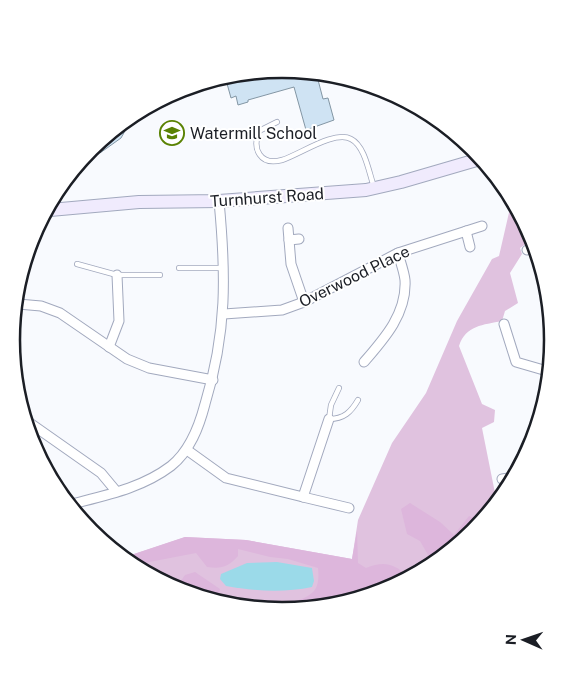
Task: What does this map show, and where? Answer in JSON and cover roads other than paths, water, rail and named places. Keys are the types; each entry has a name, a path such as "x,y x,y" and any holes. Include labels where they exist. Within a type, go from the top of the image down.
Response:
{"street":[{"name":"Turnhurst Road","path":"55,210 139,202 219,201 374,188 473,161"},
{"path":"77,503 138,486 171,465 187,450 202,417 213,380 224,314 225,268 219,201"},
{"name":"Overwood Place","path":"224,314 282,310 304,302 398,253 482,226"},
{"path":"288,228 291,264 304,302"},
{"path":"466,231 470,247"},
{"path":"289,240 299,239"},
{"path":"364,362 379,345 402,309 405,279 398,253"},
{"path":"108,347 119,321 117,275"},
{"path":"22,304 41,306 60,313 127,359 149,368 213,380"},
{"path":"504,324 516,362 542,370"},
{"path":"303,497 329,419"},
{"path":"35,427 100,473 116,491"},
{"path":"187,450 226,478 349,508"}],"lane":[{"path":"278,122 258,131 255,142 258,155 267,161 281,160 336,138 349,138 357,143 374,188"},
{"path":"77,264 117,275 160,275"},
{"path":"179,268 225,268"},
{"path":"339,388 330,405 329,419 336,419 350,412 358,400"}],"water":[{"path":"277,562 312,568 314,581 312,587 280,591 258,590 226,586 220,579 221,574 247,563"}],"place":[{"name":"Watermill School","path":"172,133"}]}
